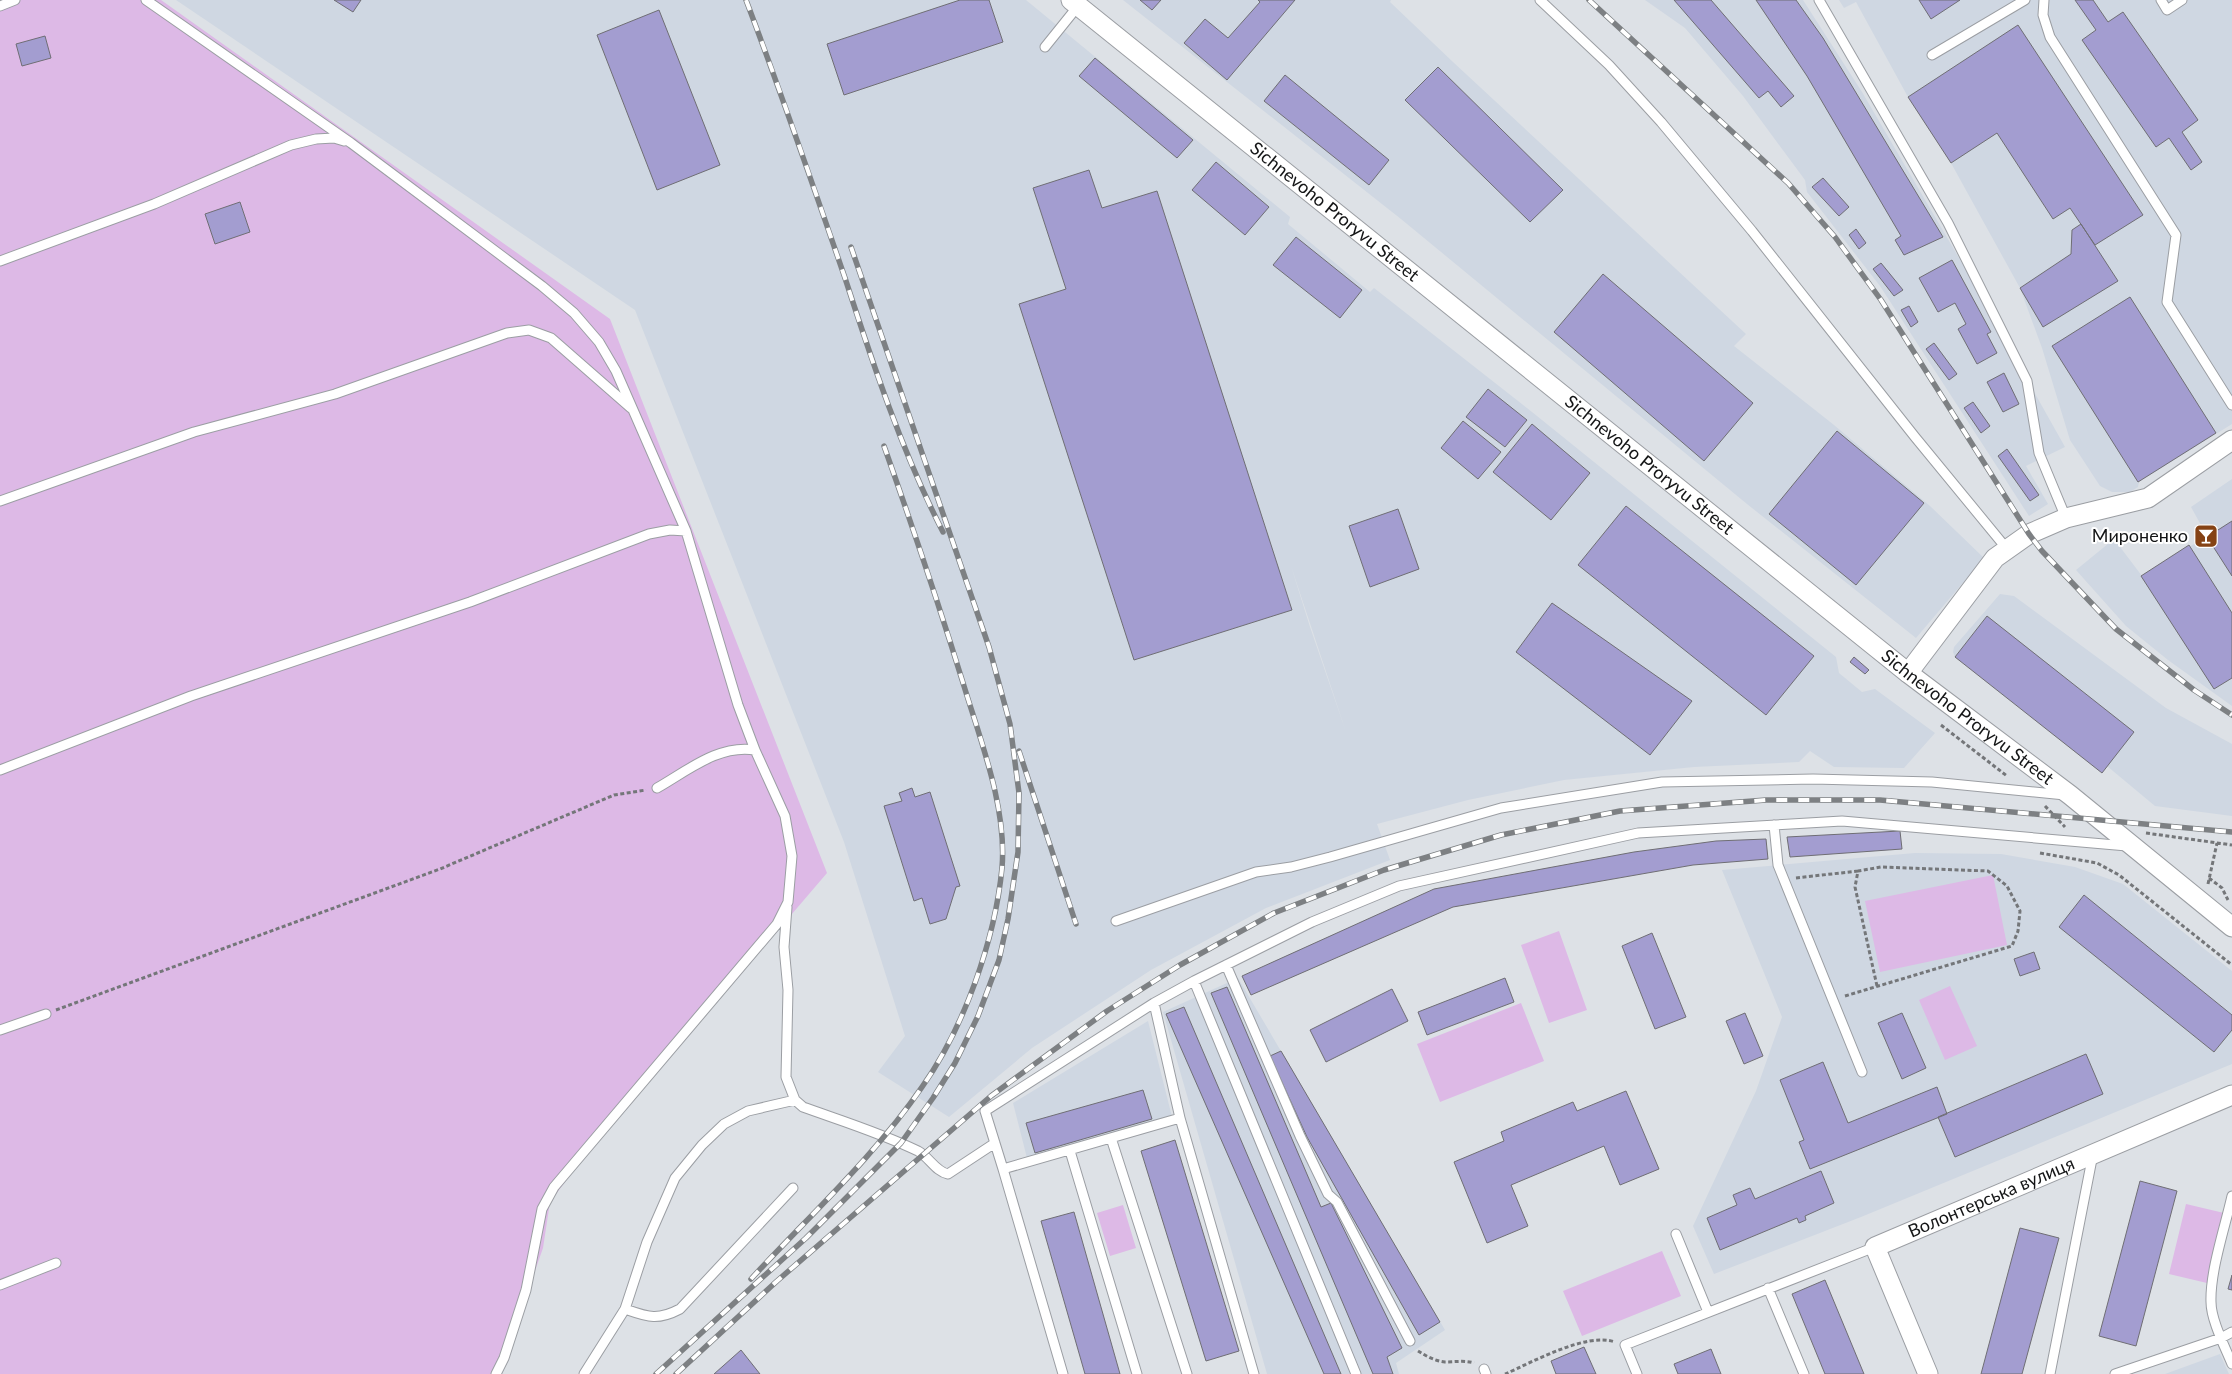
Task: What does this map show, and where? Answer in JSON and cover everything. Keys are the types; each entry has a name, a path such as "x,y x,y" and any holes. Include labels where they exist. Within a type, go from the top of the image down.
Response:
{"street":[{"name":"Sichnevoho Proryvu Street","path":"1074,3 1908,672 2070,795 2232,926"},
{"path":"1908,672 1995,558 2007,549 2029,534 2066,518 2148,498 2232,440"},
{"name":"Волонтерська вулиця","path":"1875,1247 2232,1095"},
{"path":"1875,1247 1928,1374"}],"lane":[{"path":"0,6 15,0"},
{"path":"146,0 351,143 542,286 574,313 599,342 616,371 635,412 686,531 738,705 755,750 785,816 792,856 784,947 788,990 786,1077 795,1100 803,1107 885,1136 923,1154 943,1173 948,1174 995,1143"},
{"path":"1540,0 1609,65 1661,122 1758,238 1915,437 2007,549"},
{"path":"1818,0 1948,222 2027,381 2039,453 2066,518"},
{"path":"1932,55 2025,0"},
{"path":"2044,0 2043,15 2050,37 2176,235 2167,302 2232,406"},
{"path":"2161,0 2167,10 2182,0"},
{"path":"1045,47 1074,3"},
{"path":"0,261 154,204 291,145 316,139 334,138 351,143"},
{"path":"0,501 194,432 334,394 507,333 529,330 551,338 635,412"},
{"path":"0,770 191,696 470,602 649,534 670,530 686,531"},
{"path":"657,788 727,751 742,748 755,750"},
{"path":"1116,921 1256,872 1291,867 1330,857 1501,808 1662,782 1813,778 1932,782 2046,795 2070,795"},
{"path":"1063,1374 985,1111 1154,1003 1312,922 1399,886 1638,833 1842,821 2135,847"},
{"path":"1774,825 1778,865 1862,1072"},
{"path":"496,1374 504,1358 526,1290 542,1209 554,1187 777,924 788,902"},
{"path":"1226,965 1300,1136 1324,1186 1328,1194 1337,1202 1410,1341"},
{"path":"1194,981 1356,1374"},
{"path":"1154,1003 1180,1118 1254,1374"},
{"path":"0,1030 46,1014"},
{"path":"584,1374 625,1308 647,1242 676,1178 702,1145 724,1124 748,1111 795,1100"},
{"path":"1003,1168 1070,1151 1180,1118"},
{"path":"1110,1138 1187,1374"},
{"path":"1070,1151 1137,1374"},
{"path":"2050,1374 2093,1154"},
{"path":"625,1308 652,1318 668,1316 680,1309 793,1188"},
{"path":"2232,1196 2213,1280 2211,1303 2221,1338 2232,1364"},
{"path":"1676,1234 1708,1312"},
{"path":"1637,1374 1625,1345 1875,1247"},
{"path":"0,1285 56,1263"},
{"path":"1768,1288 1804,1374"},
{"path":"2115,1374 2221,1338 2232,1332"}],"path":[{"path":"46,1014 440,869 614,795 657,788"},
{"path":"2113,830 2232,845"},
{"path":"2203,903 2217,843"},
{"path":"2039,853 2097,863 2119,874 2232,965"},
{"path":"1784,880 1881,867 1988,871 2007,886 2020,911 2018,931 2012,946 1833,1000"},
{"path":"1858,871 1855,887 1877,986"},
{"path":"1505,1374 1581,1342 1596,1339 1610,1340 1625,1345"},
{"path":"1410,1341 1418,1352 1430,1359 1445,1362 1472,1362 1485,1372"}],"shaded area":[{"path":"0,0 161,0 610,319 827,873 580,1162 550,1202 543,1248 499,1374 0,1374"},
{"path":"176,0 1026,0 1290,217 1288,224 1370,292 1374,288 1532,412 1836,657 1839,673 1862,692 1875,689 1935,733 1904,768 1834,767 1810,751 1799,762 1694,767 1564,780 1468,800 1377,824 1390,860 1266,908 1151,970 1032,1048 949,1117 878,1072 905,1036 844,842 635,310","holes":["1291,566 1346,732 1310,627"]},
{"path":"1123,0 1391,0 1390,2 1453,62 1746,334 1734,346 1834,425 1930,506 1984,558 1916,638 1747,504 1401,219"},
{"path":"1645,0 1803,0 1862,92 1959,258 2065,447 2026,466 2048,504 2029,516 1880,286 1807,192 1805,180 1743,96 1685,28"},
{"path":"1839,0 2232,0 2232,424 2139,482 2138,487 2130,492 2112,492 2100,486 2070,440 2042,348 2020,288 1951,163 1908,97 1856,2 1844,8"},
{"path":"2232,479 2232,706 2168,660 2126,626 2076,570 2114,539 2142,576 2207,536 2191,507"},
{"path":"2000,594 2014,596 2166,708 2232,744 2232,816 2155,806 2107,766 1955,657 1954,647"},
{"path":"1915,853 2001,854 2075,867 2123,884 2232,971 2232,1064 1861,1217 1714,1274 1693,1226 1756,1091 1782,1017 1722,870"},
{"path":"1993,875 2007,945 1880,972 1865,901"},
{"path":"1559,931 1587,1010 1549,1023 1521,945"},
{"path":"1238,978 1445,1330 1396,1363 1399,1374 1267,1374 1163,1012"},
{"path":"1950,986 1977,1046 1945,1060 1919,1000"},
{"path":"1521,1003 1544,1061 1440,1102 1417,1044"},
{"path":"1148,1021 1172,1117 1027,1158 1013,1103"},
{"path":"2186,1204 2224,1213 2207,1283 2169,1274"},
{"path":"1123,1205 1136,1248 1110,1256 1097,1213"},
{"path":"1662,1251 1681,1296 1582,1336 1563,1291"},
{"path":"2220,1354 2229,1374 2165,1374"}],"building":[{"path":"334,0 361,0 353,12"},
{"path":"960,0 989,0 1003,42 844,95 827,44"},
{"path":"1140,0 1161,0 1152,10"},
{"path":"1258,0 1295,0 1227,80 1184,43 1205,19 1228,38 1260,2"},
{"path":"1674,0 1711,0 1794,96 1781,107 1768,91 1759,98"},
{"path":"1756,0 1796,0 1823,38 1943,237 1904,255 1895,240 1901,236 1807,76"},
{"path":"1919,0 1960,0 1931,19"},
{"path":"2075,0 2093,0 2108,22 2123,12 2198,120 2182,132 2202,162 2191,170 2169,138 2156,147 2082,40 2096,30"},
{"path":"659,10 720,165 657,190 597,35"},
{"path":"2018,25 2143,215 2095,245 2070,208 2053,219 1997,133 1951,163 1908,97"},
{"path":"45,36 51,58 22,66 16,44"},
{"path":"1095,58 1193,140 1177,158 1079,76"},
{"path":"1438,67 1563,190 1530,222 1405,100"},
{"path":"1285,75 1389,160 1369,185 1264,101"},
{"path":"1216,162 1269,207 1245,235 1192,190"},
{"path":"1089,170 1102,208 1157,191 1292,610 1134,660 1019,304 1066,289 1033,188"},
{"path":"1823,178 1849,207 1839,216 1812,187"},
{"path":"240,202 250,232 215,244 205,214"},
{"path":"2081,224 2118,281 2043,327 2020,288 2071,254 2072,230"},
{"path":"1856,229 1866,243 1859,249 1849,235"},
{"path":"1296,237 1362,290 1340,318 1273,265"},
{"path":"1952,260 1991,332 1987,334 1997,353 1977,364 1958,329 1966,324 1955,303 1938,312 1919,278"},
{"path":"1881,263 1903,290 1894,296 1873,269"},
{"path":"1603,274 1753,403 1704,461 1554,332"},
{"path":"2130,297 2216,433 2138,482 2052,346"},
{"path":"1909,306 1918,322 1911,327 1901,310"},
{"path":"1934,343 1957,374 1949,380 1926,349"},
{"path":"2004,373 2019,404 2003,412 1987,382"},
{"path":"1488,389 1527,420 1505,447 1466,417"},
{"path":"1973,402 1990,426 1981,433 1964,408"},
{"path":"1463,421 1501,452 1478,479 1441,448"},
{"path":"1532,424 1590,473 1551,520 1493,472"},
{"path":"1837,431 1924,503 1856,585 1769,514"},
{"path":"2007,449 2039,495 2030,501 1998,456"},
{"path":"1626,506 1814,656 1766,715 1578,565"},
{"path":"1398,509 1419,569 1370,587 1349,526"},
{"path":"2232,521 2232,576 2207,537"},
{"path":"2189,545 2232,613 2232,678 2214,689 2141,576"},
{"path":"1552,603 1692,701 1650,755 1516,652"},
{"path":"1987,616 2134,732 2102,773 1955,657"},
{"path":"1854,657 1869,670 1865,674 1850,662"},
{"path":"912,788 915,797 930,792 960,886 956,887 946,919 930,924 922,898 914,901 884,806 902,801 899,793"},
{"path":"1900,831 1902,849 1790,857 1787,837"},
{"path":"1766,839 1768,859 1693,865 1453,907 1251,995 1242,976 1434,889 1634,852 1716,841"},
{"path":"2084,895 2232,1015 2232,1030 2214,1052 2059,927"},
{"path":"1652,933 1686,1017 1655,1029 1622,946"},
{"path":"2034,952 2040,969 2020,976 2014,959"},
{"path":"1505,978 1514,1002 1427,1035 1418,1012"},
{"path":"1227,987 1321,1207 1331,1203 1402,1348 1387,1357 1393,1374 1373,1374 1211,993"},
{"path":"1392,989 1408,1021 1326,1062 1310,1030"},
{"path":"1184,1007 1341,1374 1324,1374 1166,1014"},
{"path":"1745,1013 1763,1056 1744,1064 1726,1021"},
{"path":"1902,1013 1926,1068 1902,1079 1878,1023"},
{"path":"1281,1051 1440,1322 1419,1335 1307,1137 1270,1056"},
{"path":"2086,1054 2103,1094 1955,1157 1938,1117"},
{"path":"1823,1062 1848,1123 1937,1087 1947,1114 1810,1169 1799,1142 1804,1140 1780,1080"},
{"path":"1143,1090 1152,1119 1035,1153 1026,1123"},
{"path":"1626,1091 1659,1169 1620,1185 1604,1146 1511,1185 1528,1226 1487,1243 1454,1162 1504,1141 1501,1132 1573,1102 1577,1111"},
{"path":"1175,1140 1239,1351 1206,1361 1141,1151"},
{"path":"1821,1171 1834,1203 1805,1216 1806,1220 1799,1223 1797,1218 1720,1250 1707,1218 1737,1205 1733,1195 1750,1188 1755,1199"},
{"path":"2140,1181 2177,1191 2136,1346 2099,1336"},
{"path":"1074,1212 1120,1374 1085,1374 1041,1221"},
{"path":"2020,1228 2059,1238 2022,1374 1981,1374"},
{"path":"2232,1275 2232,1290 2228,1289"},
{"path":"1825,1280 1864,1374 1825,1374 1792,1294"},
{"path":"1584,1347 1596,1374 1556,1374 1551,1361"},
{"path":"1711,1349 1721,1374 1678,1374 1674,1364"},
{"path":"741,1350 760,1374 714,1374"}],"railway":[{"path":"746,0 797,139 889,407 914,471 943,532"},
{"path":"1589,0 1788,183 1835,237 1881,300 2029,534 2042,551 2116,629 2194,690 2232,715"},
{"path":"656,1374 806,1238 901,1143 955,1063 978,1016 999,960 1008,919 1018,852 1019,793 1010,724 989,647 851,247"},
{"path":"751,1279 883,1138 937,1064 964,1011 975,982 985,953 998,896 1002,868 1002,845 997,799 978,730 935,595 884,446"},
{"path":"1019,751 1076,924"},
{"path":"676,1374 777,1281 991,1096 1107,1011 1180,965 1274,913 1384,870 1501,835 1620,811 1766,800 1880,800 2232,832"}],"place":[{"name":"Мироненко","path":"2206,536"}]}
